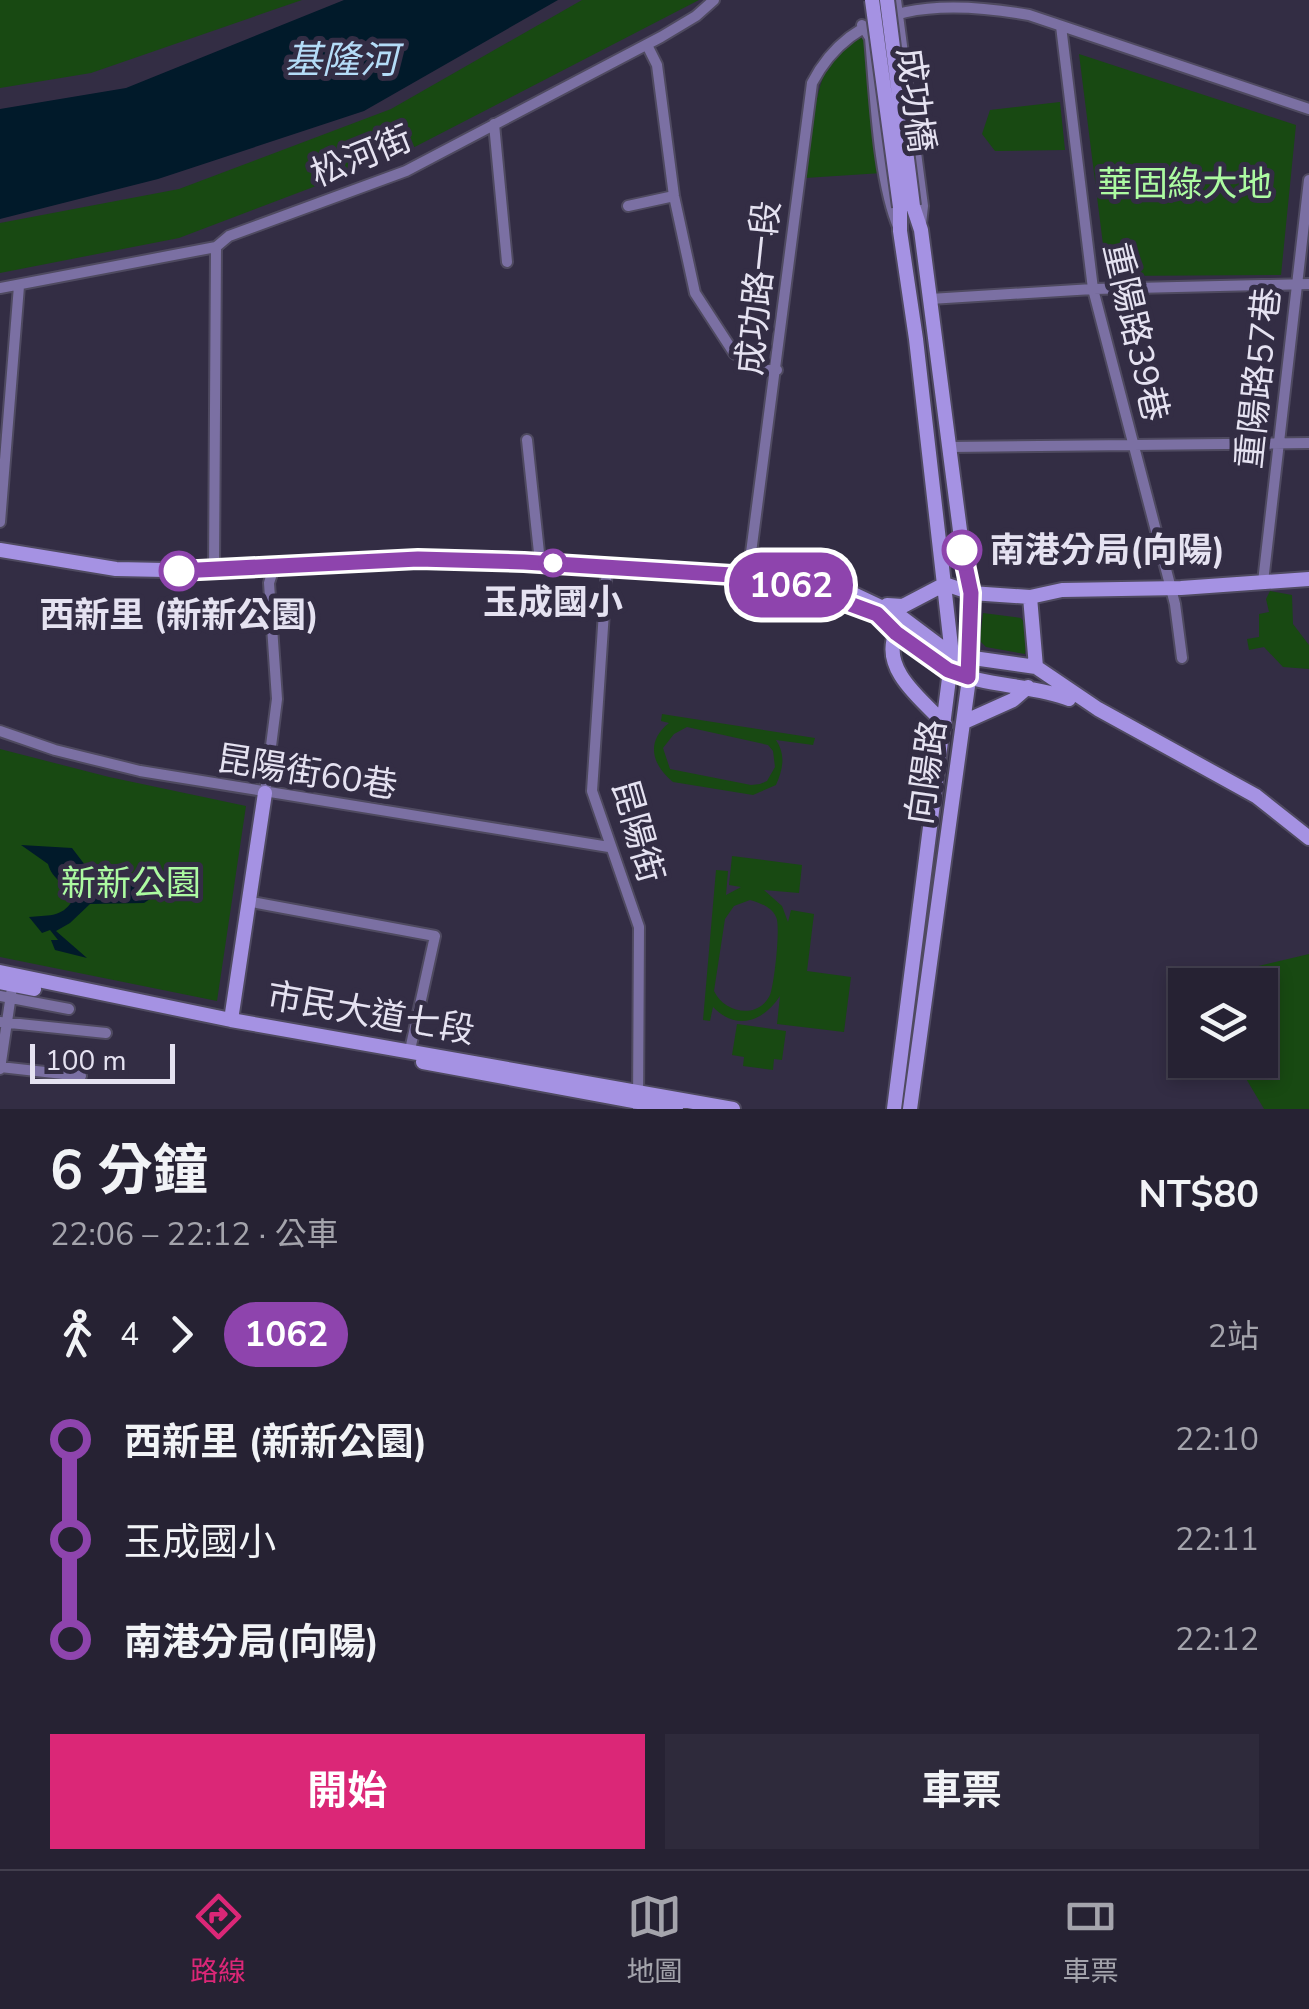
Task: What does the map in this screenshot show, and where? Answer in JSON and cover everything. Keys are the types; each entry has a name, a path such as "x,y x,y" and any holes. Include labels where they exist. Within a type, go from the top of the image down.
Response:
{"main road":[{"name":"成功橋","path":"872,0 906,206"},
{"name":"成功橋","path":"893,4 906,206"},
{"name":"向陽路","path":"906,206 921,230 964,568 971,593 972,657 910,1109"},
{"name":"向陽路","path":"894,1109 950,662 946,584 900,231 906,206"},
{"path":"0,550 116,569 214,570 418,559 540,562 748,576 812,590 877,614 896,633 950,662 972,657 1036,667 1098,710 1256,796 1309,838"},
{"path":"880,605 903,606 946,584 971,593 1030,597 1062,590 1309,580"},
{"path":"812,590 845,590 900,616 968,677 1044,689 1098,710"},
{"path":"1030,597 1036,667"},
{"path":"896,633 891,645 896,669 944,724"},
{"path":"964,722 1013,700 1028,687"},
{"path":"231,1020 265,794"},
{"name":"市民大道七段","path":"6,985 410,1050 676,1109"},
{"name":"市民大道七段","path":"6,985 638,1101 732,1109"}],"street":[{"name":"松河街","path":"0,288 216,247 229,236 406,171 648,44 696,16 714,0"},
{"path":"893,4 922,206 921,230"},
{"path":"900,231 892,212 870,38 862,25 893,4 990,8 1060,26 1309,110"},
{"name":"成功路一段","path":"748,576 812,84 822,62 862,25"},
{"name":"重陽路39巷","path":"1060,26 1093,289 1170,588 1182,658"},
{"path":"648,44 656,65 686,262 701,304 734,353 761,370 776,370"},
{"path":"494,124 507,262"},
{"name":"重陽路57巷","path":"1264,582 1309,180"},
{"path":"628,206 674,196"},
{"path":"214,570 216,247"},
{"path":"930,299 1093,289 1309,284"},
{"path":"0,522 19,286"},
{"path":"527,440 540,562"},
{"path":"950,448 1309,443"},
{"path":"265,794 277,699 269,583 274,567"},
{"name":"昆陽街","path":"607,567 592,780 598,816 639,927 638,1101"},
{"name":"昆陽街60巷","path":"0,730 55,750 140,771 610,848"},
{"path":"257,903 435,936 410,1050"},
{"path":"69,1009 6,985 0,1068 80,1076"},
{"path":"3,1022 106,1033"}],"green space":[{"path":"0,0 302,0 91,73 0,88"},
{"path":"582,0 699,0 403,153 179,238 0,273 0,223 179,189 391,109"},
{"path":"868,32 882,173 805,178 824,75 840,48"},
{"name":"華固綠大地","path":"1079,54 1296,125 1281,275 1107,276"},
{"path":"1060,102 1065,150 995,151 982,134 990,110"},
{"path":"1270,591 1292,595 1293,624 1309,645 1309,669 1283,667 1264,647 1249,650 1247,639 1259,637 1259,614 1269,612 1266,599"},
{"path":"983,613 1021,618 1029,630 1025,654 986,647 980,641"},
{"path":"662,714 815,738 813,745 776,740 782,762 776,785 753,795 673,782 660,768 654,752 657,737 669,723 661,721","holes":["687,727 768,745 775,767 767,781 751,785 670,769 663,748 674,734"]},
{"name":"新新公園","path":"0,749 246,806 217,1001 0,957"},
{"path":"732,856 802,865 799,893 764,890 782,906 788,922 791,910 814,914 807,971 851,977 844,1032 777,1024 780,996 766,1012 749,1020 731,1019 713,1007 710,1021 703,1020 716,870 728,871 726,895 741,887 729,885","holes":["750,900 769,908 776,917 778,931 770,995 758,1008 741,1011 725,1004 714,991 725,919 734,906"]},
{"path":"1309,954 1309,1109 1264,1109 1246,1078 1278,1078 1278,968 1250,968"},
{"path":"737,1024 786,1031 782,1060 774,1059 773,1070 743,1066 744,1057 732,1055"}],"water":[{"name":"基隆河","path":"344,0 558,0 364,111 158,179 0,219 0,109 126,88"},
{"path":"21,845 72,848 85,865 96,867 102,875 155,890 156,895 144,903 90,904 56,931 87,958 55,950 51,940 58,940 50,930 42,933 29,917 58,913 72,901 48,864"}],"bus line":[{"name":"1062","path":"179,571 418,559 748,576 812,590 877,614 896,633 948,670 968,677 972,657 971,593 962,550"}],"place":[{"name":"南港分局(向陽)","path":"962,550"},
{"name":"玉成國小","path":"553,563"},
{"name":"西新里 (新新公園)","path":"179,571"}]}
